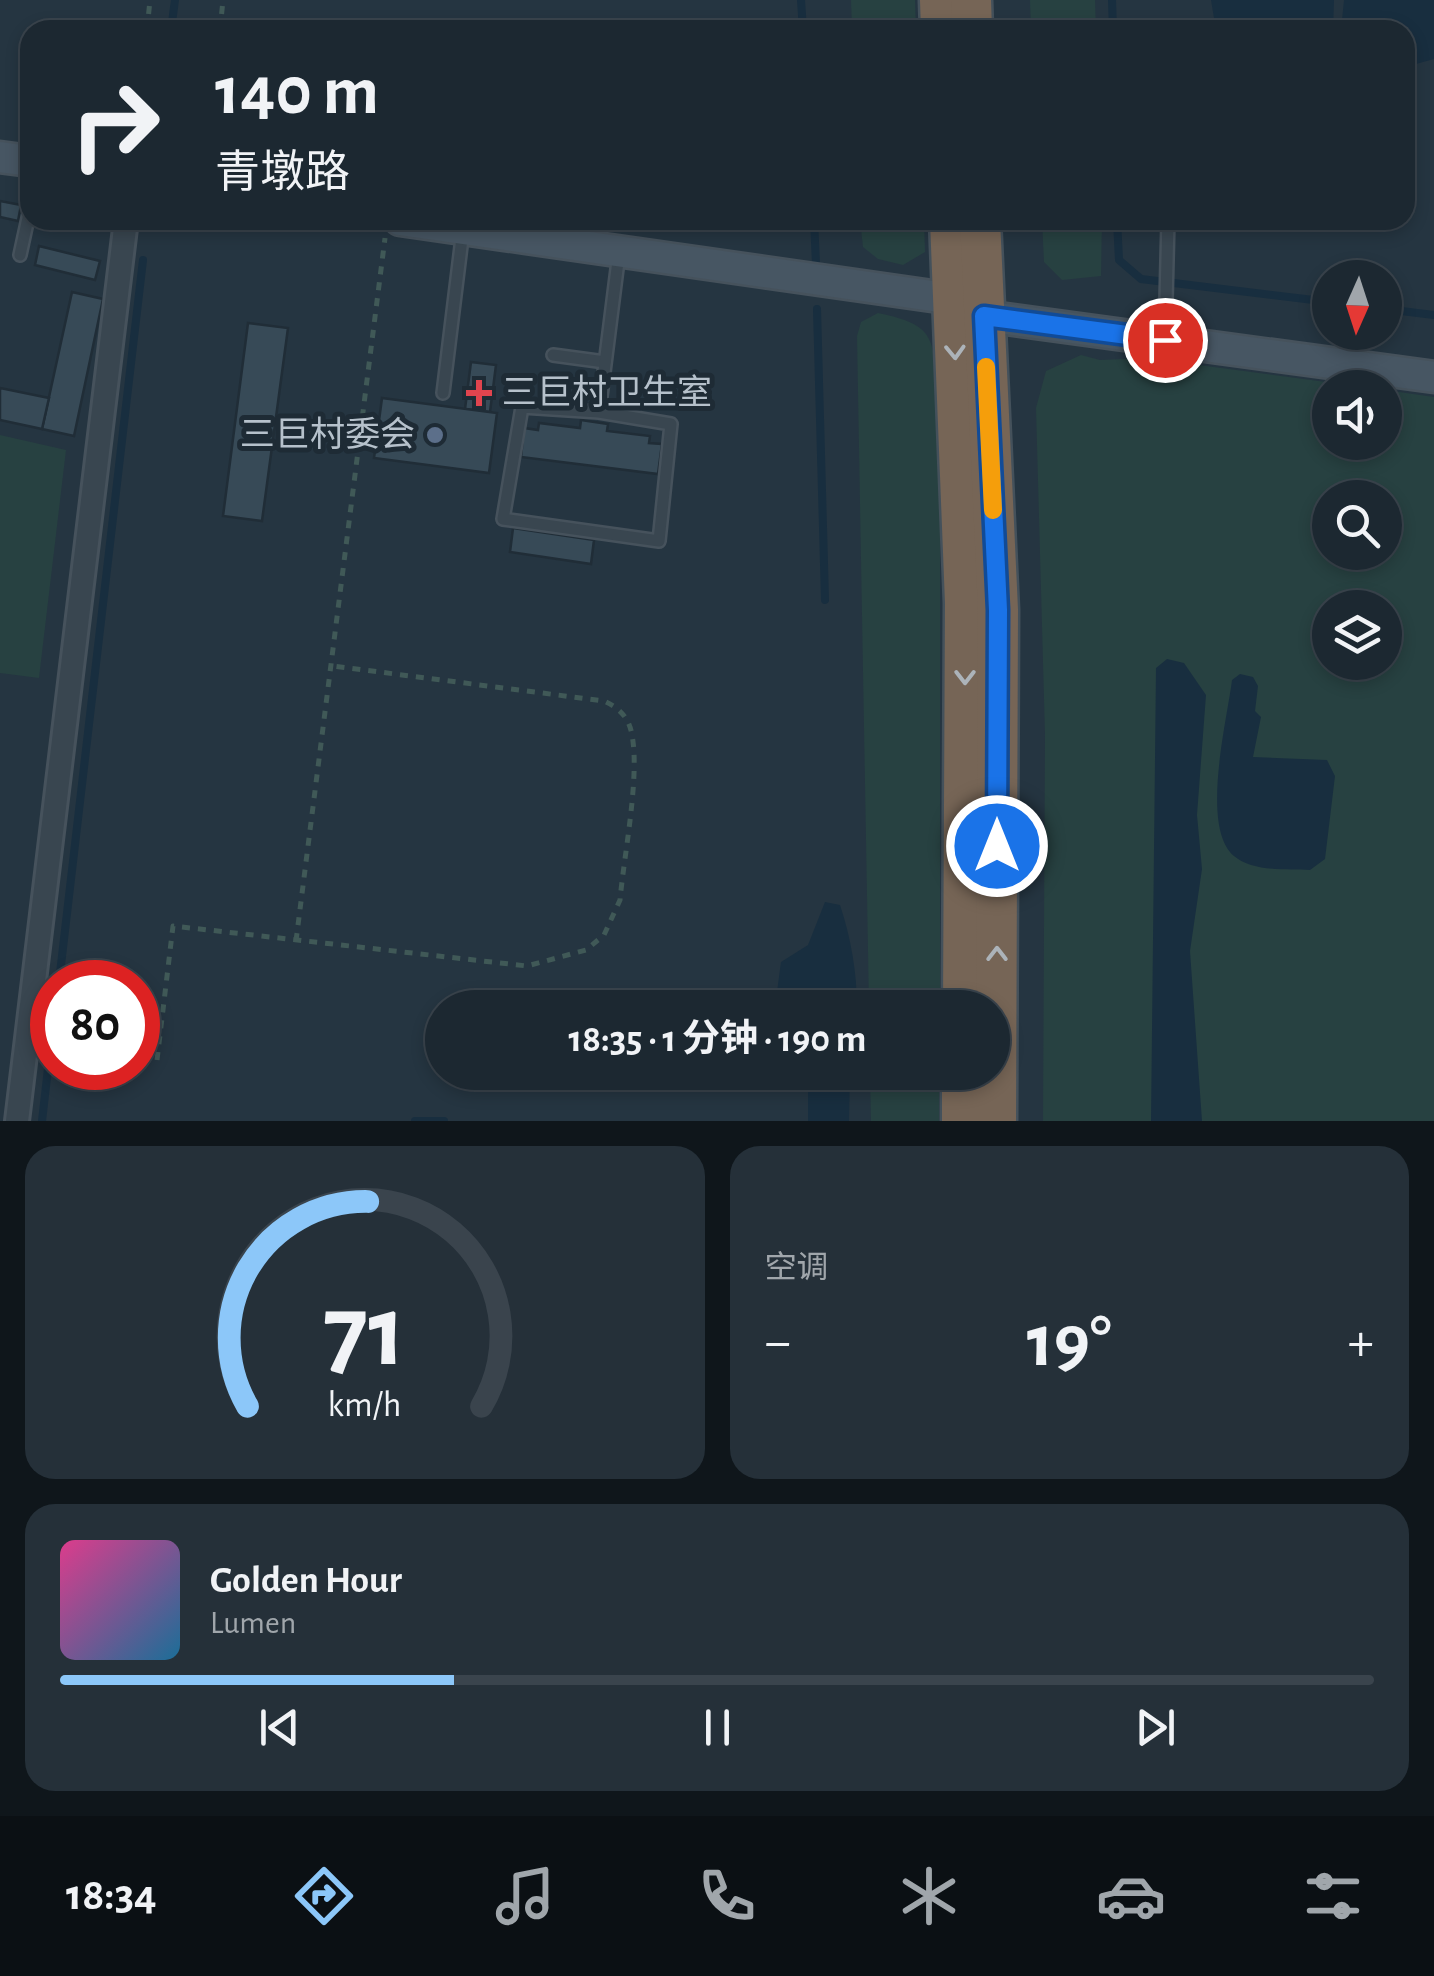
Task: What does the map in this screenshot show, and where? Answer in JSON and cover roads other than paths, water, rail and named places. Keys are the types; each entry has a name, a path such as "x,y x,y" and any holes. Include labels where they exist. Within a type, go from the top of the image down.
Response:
{"highway":[{"path":"952,230 968,308 998,610 996,1121"},
{"path":"963,990 968,308 979,230"},
{"path":"962,1090 962,1121"}],"main road":[{"path":"463,230 1165,340 1434,377"}],"street":[{"path":"16,1121 125,230"}],"lane":[{"path":"20,254 25,230"},
{"path":"443,393 463,230"},
{"path":"1165,340 1168,230"},
{"path":"599,412 618,253"},
{"path":"554,355 605,362"},
{"path":"522,407 599,412 672,424 660,540 503,519 522,407"}],"water":[{"path":"1211,0 1334,0 1333,20 1214,20"},
{"path":"1344,0 1434,0 1434,59 1415,64 1415,20 1342,20"},
{"path":"1167,659 1184,663 1206,695 1197,815 1202,869 1190,951 1202,1121 1151,1121 1156,668"},
{"path":"1240,674 1253,677 1258,686 1255,711 1261,717 1253,757 1327,760 1335,776 1325,859 1310,870 1250,865 1234,856 1224,842 1219,822 1218,772 1232,680"},
{"path":"825,902 840,905 856,990 777,990 781,962 808,945"},
{"path":"808,1090 850,1090 849,1121 808,1121"}],"waterway":[{"path":"172,20 175,0"},
{"path":"801,0 802,20"},
{"path":"1112,0 1113,20"},
{"path":"814,230 816,264"},
{"path":"1118,230 1119,260 1141,279 1312,300"},
{"path":"62,960 143,260"},
{"path":"817,309 825,600"},
{"path":"1402,311 1434,315"},
{"path":"42,1121 46,1090"},
{"path":"415,1121 444,1121"}],"place":[{"name":"三巨村卫生室","path":"479,393"},
{"name":"三巨村委会","path":"435,435"}]}
